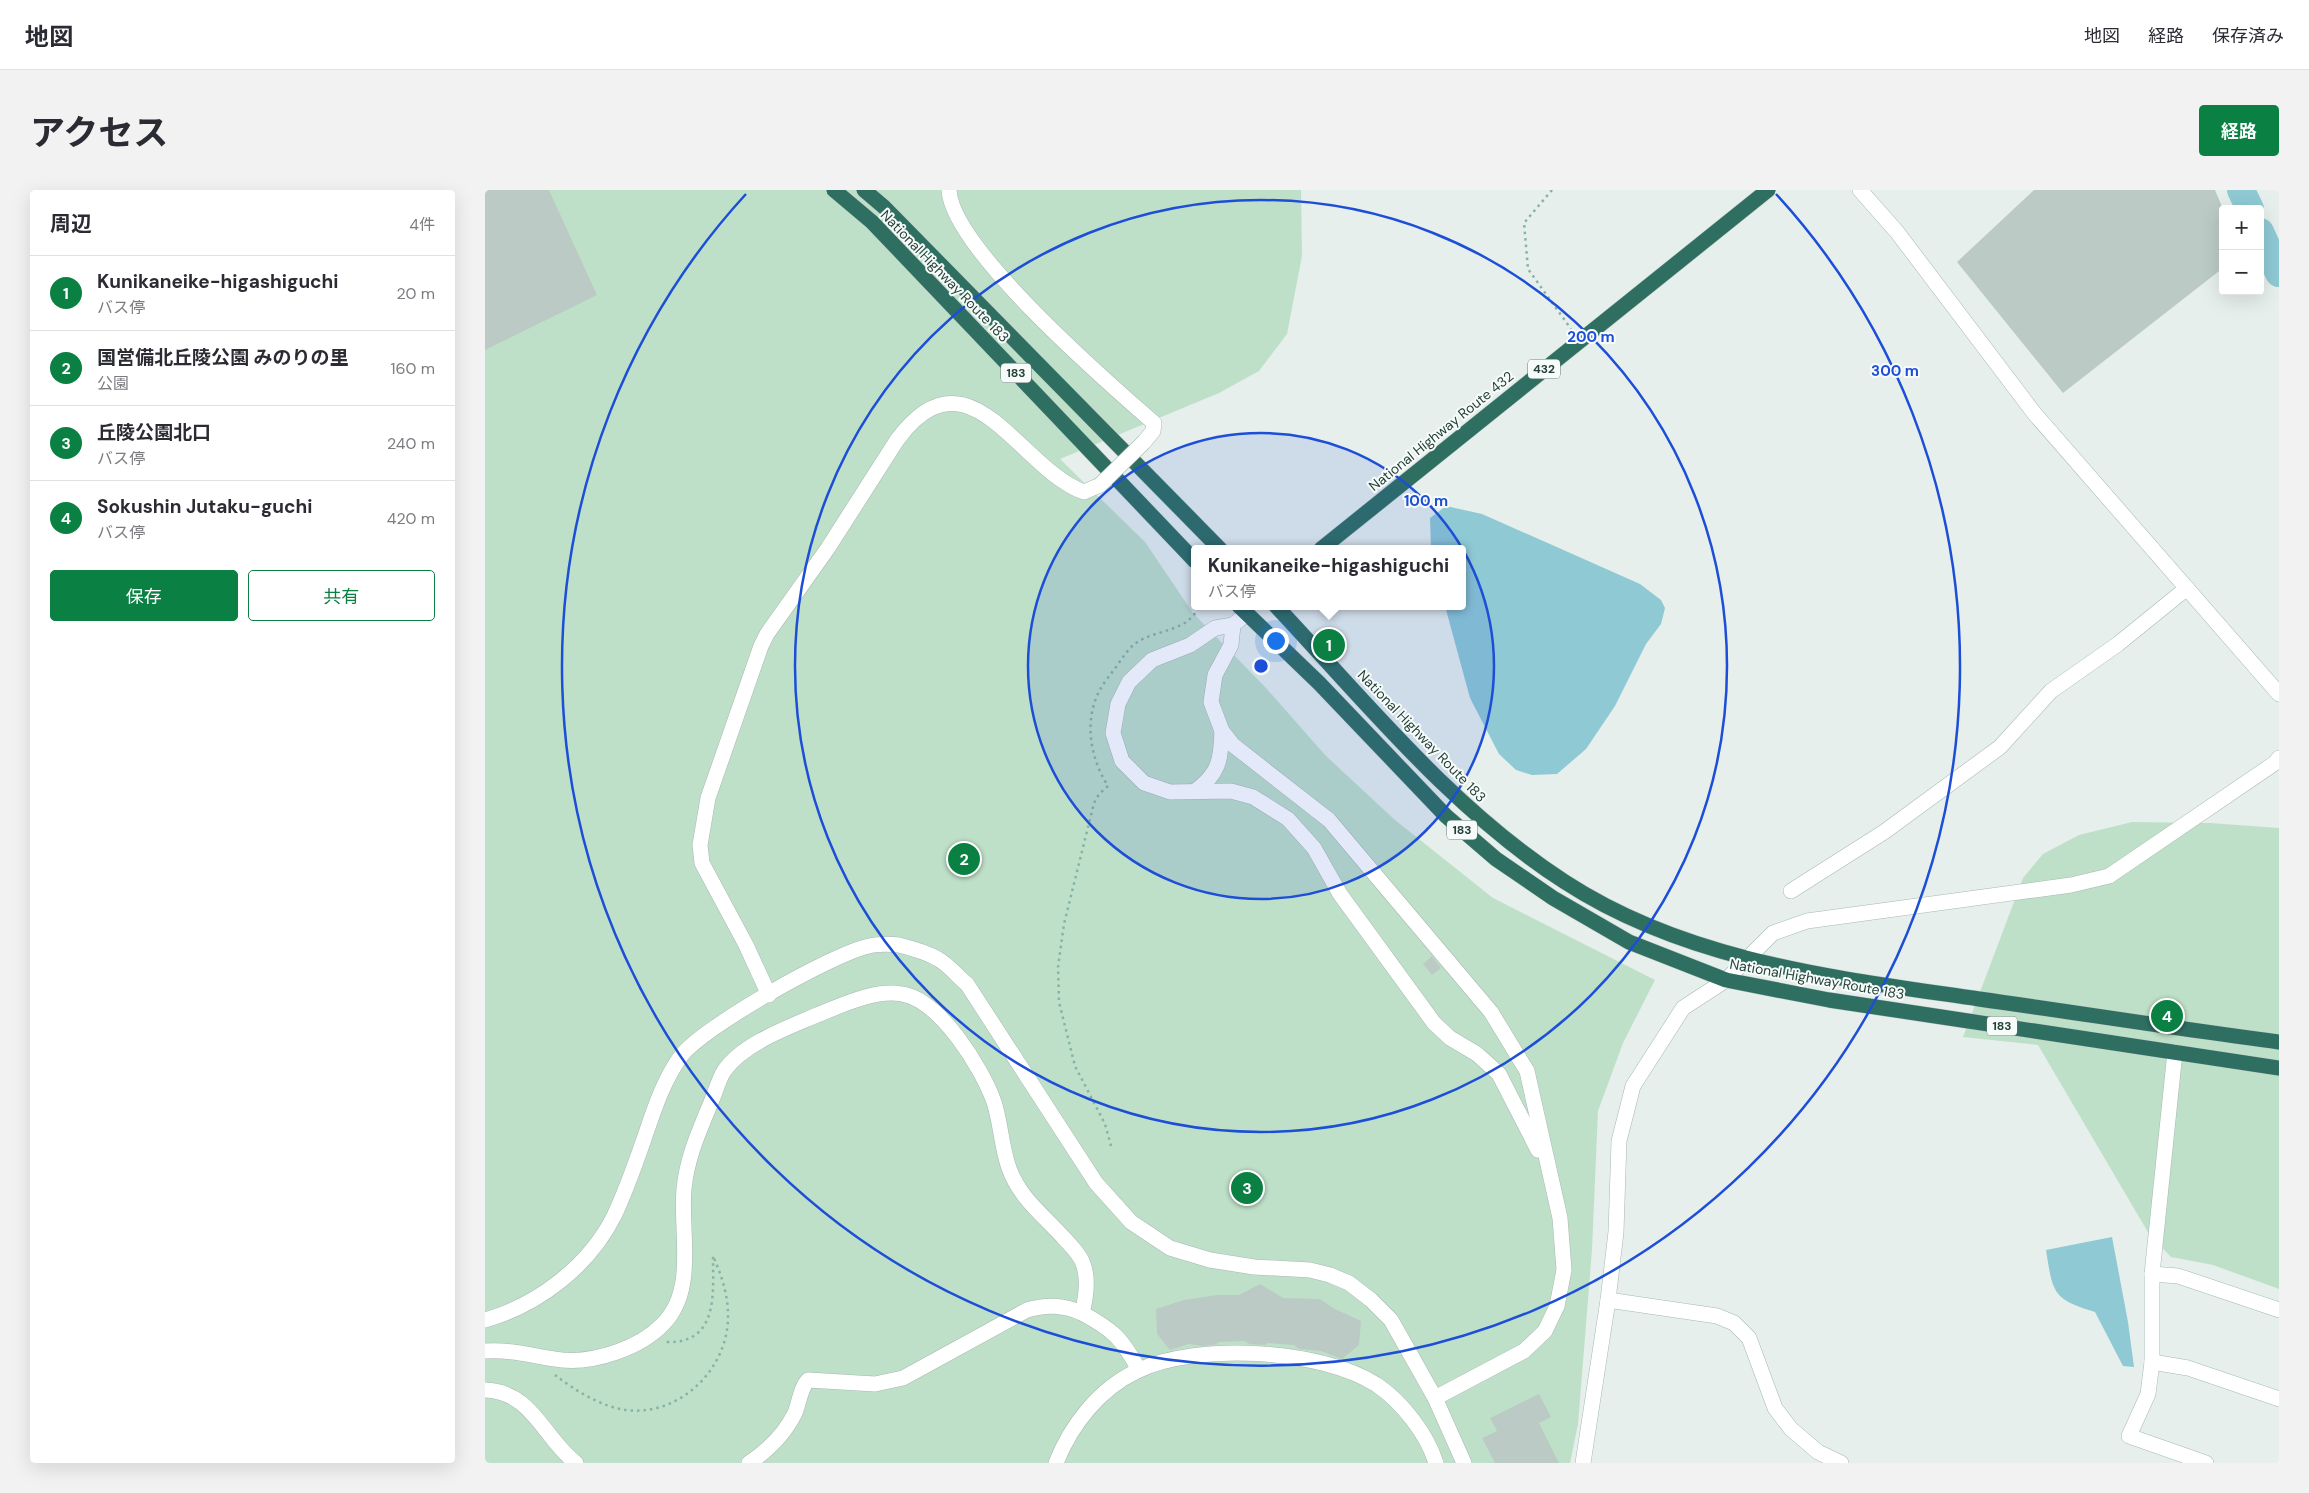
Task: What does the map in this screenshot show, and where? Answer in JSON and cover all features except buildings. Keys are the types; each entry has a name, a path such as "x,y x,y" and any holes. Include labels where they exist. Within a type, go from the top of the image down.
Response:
{"highway":[{"name":"National Highway Route 183","path":"834,190 879,229 1191,557"},
{"name":"National Highway Route 183","path":"864,190 885,207 1217,545"},
{"name":"National Highway Route 432","path":"1326,545 1768,190"},
{"name":"National Highway Route 183","path":"1247,610 1446,816 1496,859 1553,898 1629,942 1726,980 1829,1000 2279,1068"},
{"name":"National Highway Route 183","path":"1281,610 1457,799 1509,843 1566,883 1639,923 1745,960 1834,978 2279,1042"}],"street":[{"path":"769,995 746,945 702,863 700,845 708,798 761,646 767,634 828,548 897,440 906,427 930,409 955,404 980,410 994,419 1048,470 1074,489 1084,492 1100,485 1153,431 1154,422 1055,332 992,268 969,235 950,200 949,190"},
{"path":"1860,190 1897,232 2033,413 2279,694"},
{"path":"1791,891 1884,832 2000,746 2051,692 2117,644 2187,588"},
{"path":"1245,610 1233,625 1231,645 1215,675 1211,702 1222,731 1233,745 1329,820 1491,1012 1527,1071 1561,1227 1564,1270 1557,1306 1545,1331 1524,1351 1435,1398"},
{"path":"1233,625 1215,628 1190,645 1152,660 1129,682 1118,704 1113,733 1121,761 1144,783 1170,792 1231,791 1253,797 1288,819 1314,848 1340,894 1434,1023 1450,1038 1477,1054 1499,1074 1547,1167"},
{"path":"1195,791 1207,782 1215,772 1220,759 1222,731"},
{"path":"1583,1463 1609,1300 1616,1232 1619,1142 1633,1086 1683,1008 1726,980 1773,933 1807,921 2053,888 2109,876 2275,763 2279,758"},
{"path":"485,1320 506,1314 552,1288 591,1252 613,1218 663,1086 682,1055 706,1035 769,995 834,959 870,945 898,945 939,959 967,984 1096,1183 1131,1222 1170,1248 1210,1260 1254,1267 1310,1270 1330,1275 1349,1283 1371,1300 1391,1320 1435,1398 1464,1463"},
{"path":"485,1351 515,1351 561,1360 578,1361 609,1354 650,1335 671,1315 679,1297 685,1265 684,1192 687,1167 723,1072 739,1056 770,1037 843,1005 887,993 915,997 930,1008 956,1035 984,1080 994,1102 1007,1163 1016,1185 1082,1260 1085,1271 1085,1285 1082,1313"},
{"path":"2175,1052 2152,1274 2152,1362 2148,1394 2129,1436 2206,1463"},
{"path":"2152,1274 2178,1276 2279,1310"},
{"path":"1609,1300 1717,1316 1735,1323 1749,1338 1775,1408 1791,1429 1818,1452 1841,1463"},
{"path":"749,1463 767,1448 787,1426 800,1402 804,1384 808,1380 886,1383 914,1373 1027,1310 1042,1305 1055,1305 1082,1313 1110,1329 1120,1338 1139,1370"},
{"path":"1056,1463 1069,1435 1089,1408 1106,1392 1139,1370 1172,1359 1241,1353 1285,1355 1343,1369 1378,1386 1396,1402 1426,1441 1436,1463"},
{"path":"2152,1362 2188,1368 2279,1399"},
{"path":"485,1390 495,1390 525,1405 533,1412 553,1441 576,1463"}],"path":[{"path":"1552,190 1524,223 1528,269 1579,340"},
{"path":"1111,1146 1105,1124 1072,1056 1059,1002 1058,967 1061,942 1076,870 1094,803 1099,794 1108,786 1097,766 1092,751 1090,731 1092,712 1100,689 1130,648 1145,638 1184,624 1193,618 1197,610"},
{"path":"553,1373 585,1394 617,1408 628,1410 652,1410 685,1395 705,1379 725,1343 728,1328 727,1300 713,1256 712,1301 708,1322 691,1338 682,1342 664,1342 650,1335"}],"green space":[{"path":"485,190 1301,190 1302,256 1287,334 1259,371 1219,393 1060,459 1145,542 1193,613 1266,688 1326,756 1395,820 1493,898 1655,980 1623,1043 1598,1111 1592,1250 1578,1424 1570,1463 485,1463"},
{"path":"2132,822 2210,823 2279,828 2279,1289 2213,1265 2171,1257 2149,1234 2038,1045 1963,1037 2023,878 2043,854 2079,835"}],"water":[{"path":"1446,506 1482,514 1640,584 1661,600 1665,608 1661,624 1646,644 1615,706 1586,749 1557,774 1532,775 1516,770 1499,754 1470,698 1446,610 1466,610 1466,545 1431,545 1430,518"},
{"path":"2112,1237 2128,1322 2134,1367 2123,1366 2095,1312 2062,1298 2053,1285 2048,1264 2046,1250"}],"waterway":[{"path":"2241,190 2248,205"},
{"path":"2264,241 2279,273"}],"place":[{"name":"Kunikaneike-higashiguchi","path":"1329,645"},
{"name":"国営備北丘陵公園 みのりの里","path":"964,859"},
{"name":"Sokushin Jutaku-guchi","path":"2167,1016"},
{"name":"丘陵公園北口","path":"1247,1188"}]}
